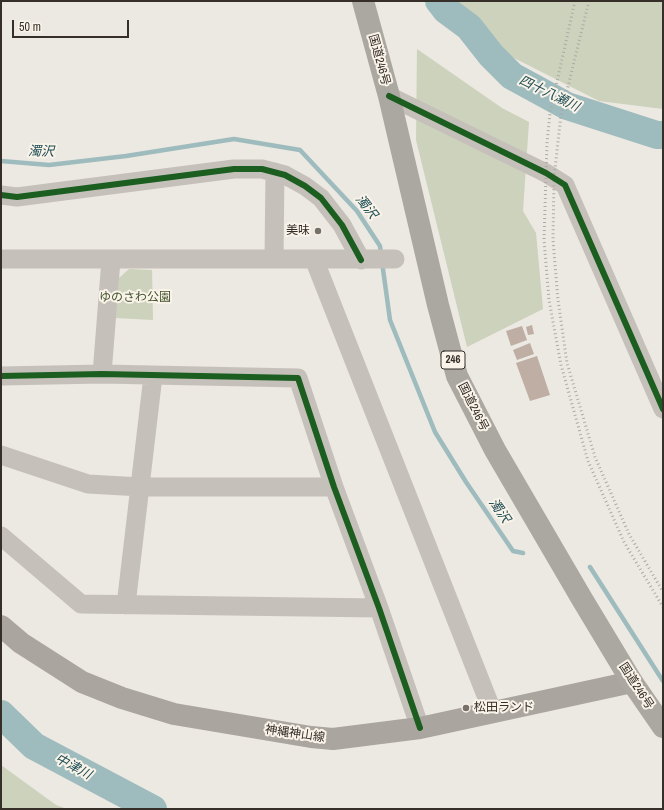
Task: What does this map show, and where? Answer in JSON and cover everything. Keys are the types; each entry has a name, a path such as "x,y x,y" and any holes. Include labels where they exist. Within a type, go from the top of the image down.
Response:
{"highway":[{"name":"国道246号","path":"363,1 389,96 434,291 457,376 495,450 632,682 663,727"}],"main road":[{"name":"神縄神山線","path":"1,626 21,643 82,682 122,698 174,714 311,738 333,739 420,728 632,682"}],"street":[{"path":"389,96 546,173 565,185 663,409"},
{"path":"1,195 17,196 234,169 262,169 275,172 305,186 321,198 368,260"},
{"path":"274,259 275,172"},
{"path":"1,258 111,260 395,259"},
{"path":"314,259 494,712"},
{"path":"102,374 111,260"},
{"path":"1,376 102,374 298,378 334,487 379,608 420,728"},
{"path":"126,605 153,376"},
{"path":"1,455 88,484 141,487 334,487"},
{"path":"1,536 81,604 379,608"}],"green space":[{"path":"453,1 663,1 663,109 599,101 510,56"},
{"path":"417,49 502,108 529,122 523,211 536,233 543,309 467,347 416,140"},
{"name":"ゆのさわ公園","path":"129,269 152,270 153,320 115,318 119,278"},
{"path":"1,765 56,805 67,809 1,809"}],"building":[{"path":"532,325 534,334 528,335 526,327"},
{"path":"522,326 527,340 511,346 506,331"},
{"path":"530,343 534,354 517,360 513,350"},
{"path":"537,356 550,395 530,401 516,363"}],"waterway":[{"name":"四十八瀬川","path":"439,1 446,10 469,27 491,55 512,76 567,106 657,135 663,135"},
{"name":"濁沢","path":"1,161 49,165 126,156 234,139 300,150 357,211 380,246 381,255"},
{"name":"濁沢","path":"382,262 390,320 435,432 466,482 513,551 523,553"},
{"name":"濁沢","path":"590,567 663,681"},
{"name":"中津川","path":"1,714 34,746 153,809"}],"railway":[{"path":"575,1 550,113 547,143 544,240 549,300 561,365 588,461 624,542 663,607"},
{"path":"589,1 561,115 554,178 553,240 558,300 567,363 595,457 629,534 663,592"}],"cycle path":[{"path":"389,96 546,173 565,185 663,409"},
{"path":"1,195 17,197 234,169 262,169 285,175 305,186 321,198 342,225 361,260"},
{"path":"1,376 102,374 298,378 334,487 379,608 420,728"}],"place":[{"name":"美味","path":"318,231"},
{"name":"松田ランド","path":"466,708"}]}
